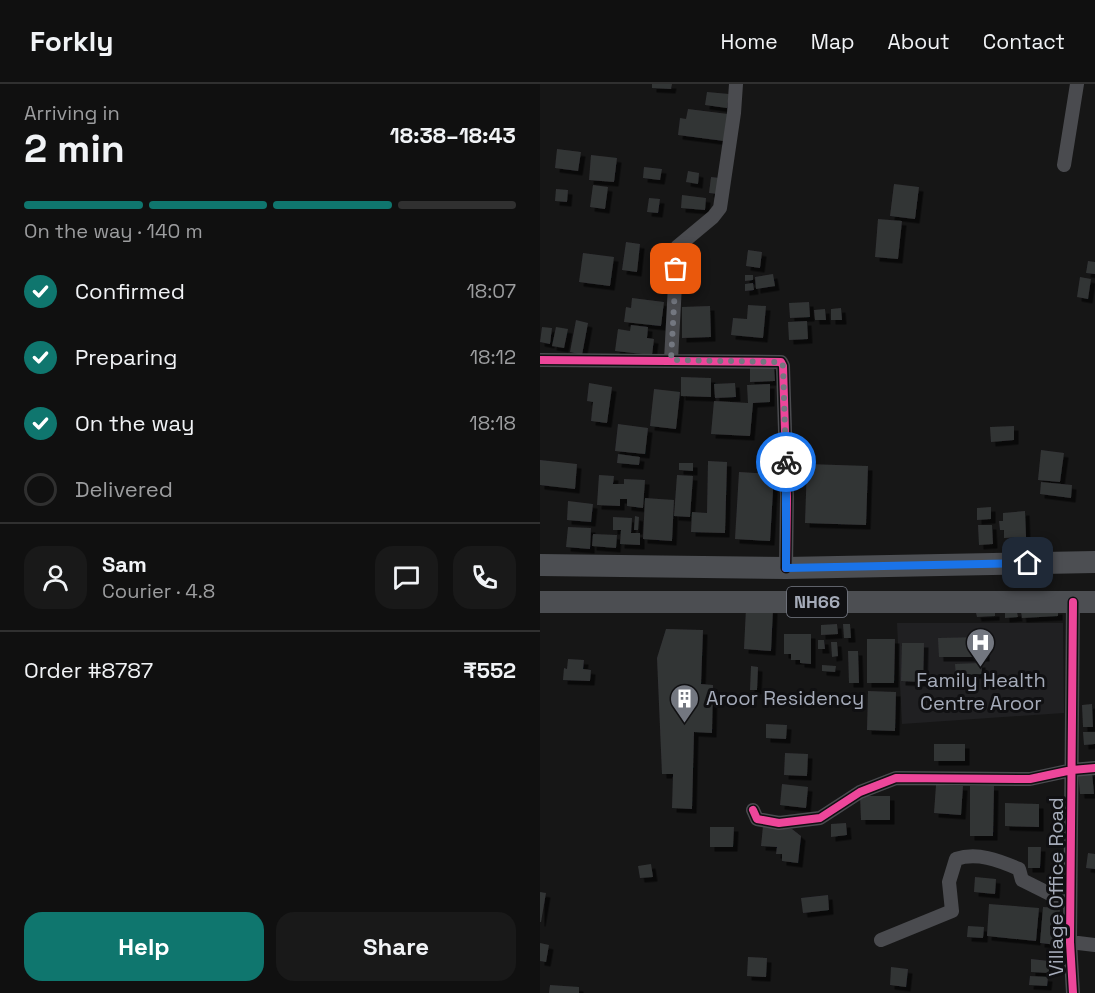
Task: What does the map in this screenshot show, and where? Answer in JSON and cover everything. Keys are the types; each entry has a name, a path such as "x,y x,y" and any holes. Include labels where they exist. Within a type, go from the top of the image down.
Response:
{"highway":[{"name":"NH66","path":"540,565 786,568 1095,562"},
{"name":"NH66","path":"540,602 1084,602"}],"street":[{"path":"671,360 678,246 713,217 720,208 736,84"},
{"path":"1064,165 1077,84"},
{"path":"540,360 781,362 786,400 786,568"},
{"name":"Village Office Road","path":"1073,993 1070,942 1072,770 1084,602"},
{"path":"753,810 757,819 779,823 820,818 860,792 896,778 1030,779 1072,770 1095,768"},
{"path":"881,940 952,911 949,882 956,859 969,855 996,860 1019,869 1022,880 1070,904"},
{"path":"1070,942 1095,945"}],"shaded area":[{"name":"Family Health Centre Aroor","path":"897,623 1063,623 1064,713 902,724"}],"building":[{"path":"652,84 672,84 671,89 652,88"},
{"path":"707,92 729,94 727,108 705,105"},
{"path":"688,109 728,114 724,141 678,135 680,118 686,119"},
{"path":"557,149 581,152 578,171 555,168"},
{"path":"591,155 617,158 614,182 589,180"},
{"path":"644,167 662,169 660,180 643,178"},
{"path":"688,171 699,173 698,184 686,182"},
{"path":"711,177 720,178 718,194 709,193"},
{"path":"894,184 919,187 915,219 890,216"},
{"path":"593,185 608,187 605,209 590,207"},
{"path":"556,189 568,190 567,202 555,201"},
{"path":"682,195 706,198 705,210 681,208"},
{"path":"649,198 660,199 658,213 647,212"},
{"path":"878,219 902,221 898,259 875,257"},
{"path":"626,242 640,244 637,272 622,270"},
{"path":"748,250 762,252 760,268 746,266"},
{"path":"583,253 614,257 610,286 579,282"},
{"path":"1088,261 1095,262 1095,274 1086,273"},
{"path":"773,274 775,286 756,289 755,277"},
{"path":"745,275 753,275 753,280 745,281"},
{"path":"1080,277 1091,279 1088,299 1077,297"},
{"path":"753,283 754,290 745,291 745,284"},
{"path":"632,298 664,302 661,326 624,322 626,307 631,308"},
{"path":"809,302 810,317 790,318 789,303"},
{"path":"748,305 766,306 763,338 731,335 733,318 747,319"},
{"path":"710,306 711,337 682,338 682,307"},
{"path":"841,308 842,320 831,320 831,309"},
{"path":"825,309 826,320 815,320 814,310"},
{"path":"576,320 588,323 582,355 570,352"},
{"path":"807,321 808,339 789,340 788,322"},
{"path":"631,325 648,327 647,338 654,339 652,355 615,351 618,329 630,331"},
{"path":"542,327 552,328 550,344 540,342"},
{"path":"556,327 568,329 564,348 552,346"},
{"path":"750,366 774,366 775,381 750,382"},
{"path":"681,377 711,378 711,397 681,396"},
{"path":"589,383 612,387 607,423 591,421 593,402 587,401"},
{"path":"735,383 736,397 715,398 714,384"},
{"path":"770,384 770,402 753,403 750,436 711,434 714,401 748,403 747,385"},
{"path":"654,389 680,392 676,429 650,426"},
{"path":"618,424 648,428 645,454 615,451"},
{"path":"1014,426 1014,440 991,442 990,427"},
{"path":"1041,450 1064,453 1060,482 1038,480"},
{"path":"618,454 640,457 639,465 617,463"},
{"path":"540,460 577,464 575,489 540,485"},
{"path":"708,461 727,462 725,533 691,532 692,512 707,513"},
{"path":"679,463 693,463 693,471 679,470"},
{"path":"807,464 868,466 866,525 805,523"},
{"path":"739,472 774,474 770,541 735,539"},
{"path":"599,475 614,476 613,484 624,484 624,479 645,480 643,508 627,506 627,499 620,499 620,506 597,505"},
{"path":"677,475 693,476 690,517 674,516"},
{"path":"1041,482 1072,485 1071,498 1040,494"},
{"path":"645,498 674,500 672,541 643,539"},
{"path":"568,501 593,504 591,522 567,520"},
{"path":"991,507 991,519 977,520 977,508"},
{"path":"1025,511 1026,537 1004,538 1004,530 1000,530 999,521 1003,521 1003,513"},
{"path":"635,516 639,517 638,530 634,530"},
{"path":"613,517 632,518 631,533 640,533 640,545 620,544 621,530 613,530"},
{"path":"978,525 992,525 993,544 979,545"},
{"path":"568,527 591,528 590,549 566,547"},
{"path":"593,534 617,535 616,548 592,546"},
{"path":"746,608 773,609 771,651 744,649"},
{"path":"1058,610 1058,616 1022,618 1021,612"},
{"path":"995,612 995,616 977,617 976,613"},
{"path":"1017,612 1018,617 1005,618 1005,613"},
{"path":"837,624 838,634 821,635 821,625"},
{"path":"843,624 850,624 851,638 844,638"},
{"name":"Aroor Residency","path":"666,629 703,630 701,684 713,685 712,733 694,732 692,809 672,808 673,774 662,774 657,658"},
{"path":"784,634 811,634 811,664 791,660 791,654 784,654"},
{"name":"Family Health Centre Aroor","path":"985,637 985,657 939,657 938,638"},
{"path":"867,639 895,639 894,683 867,683"},
{"path":"818,640 824,640 825,649 818,649"},
{"path":"831,642 837,642 838,656 832,657"},
{"path":"902,643 924,643 923,682 901,681"},
{"path":"848,651 858,651 859,683 849,683"},
{"path":"568,659 584,660 583,669 591,670 590,681 563,680 564,668 567,669"},
{"path":"981,663 982,674 956,675 955,664"},
{"path":"822,665 836,666 835,672 822,671"},
{"path":"751,666 758,667 757,690 750,690"},
{"path":"868,691 896,692 895,731 867,730"},
{"path":"1092,704 1093,727 1083,727 1082,705"},
{"path":"766,724 787,725 786,739 766,738"},
{"path":"1083,732 1095,732 1095,744 1084,745"},
{"path":"934,744 965,744 965,761 934,761"},
{"path":"785,753 808,754 807,776 784,775"},
{"path":"1078,772 1092,772 1094,794 1080,794"},
{"path":"782,784 808,787 806,808 780,805"},
{"path":"936,785 963,786 961,815 934,813"},
{"path":"970,786 994,786 993,836 970,836"},
{"path":"860,796 890,796 890,820 861,820"},
{"path":"1005,803 1039,804 1039,827 1005,826"},
{"path":"846,823 847,835 831,837 831,824"},
{"path":"763,826 792,829 801,836 798,863 782,861 782,854 776,854 777,847 761,846"},
{"path":"710,827 734,827 733,847 710,847"},
{"path":"1028,847 1041,847 1040,868 1028,868"},
{"path":"1088,853 1095,854 1095,869 1086,868"},
{"path":"651,864 653,877 640,878 638,866"},
{"path":"975,877 996,879 995,894 974,892"},
{"path":"540,892 546,893 541,922 540,922"},
{"path":"828,895 829,910 803,913 801,898"},
{"path":"989,904 1039,908 1036,941 987,936"},
{"path":"1043,907 1060,908 1057,945 1040,943"},
{"path":"968,926 984,927 983,938 967,937"},
{"path":"540,943 549,945 546,962 540,961"},
{"path":"748,957 767,958 766,977 747,976"},
{"path":"1031,959 1049,961 1049,973 1031,972"},
{"path":"891,967 908,969 906,987 890,985"},
{"path":"1030,976 1048,977 1047,986 1029,985"},
{"path":"550,985 579,987 579,993 549,993"}],"cycle path":[{"path":"540,360 781,362 783,366 787,496 786,568"},
{"path":"1073,602 1070,942 1073,993"},
{"path":"753,810 757,819 779,823 820,818 860,792 896,778 1030,779 1072,770 1095,768"}],"way so far":[{"path":"676,269 671,360 781,362 786,400 786,462"}],"place":[{"name":"Family Health Centre Aroor","path":"981,668"},
{"name":"Aroor Residency","path":"685,724"}],"route":[{"path":"786,462 786,568 1028,563"}]}
